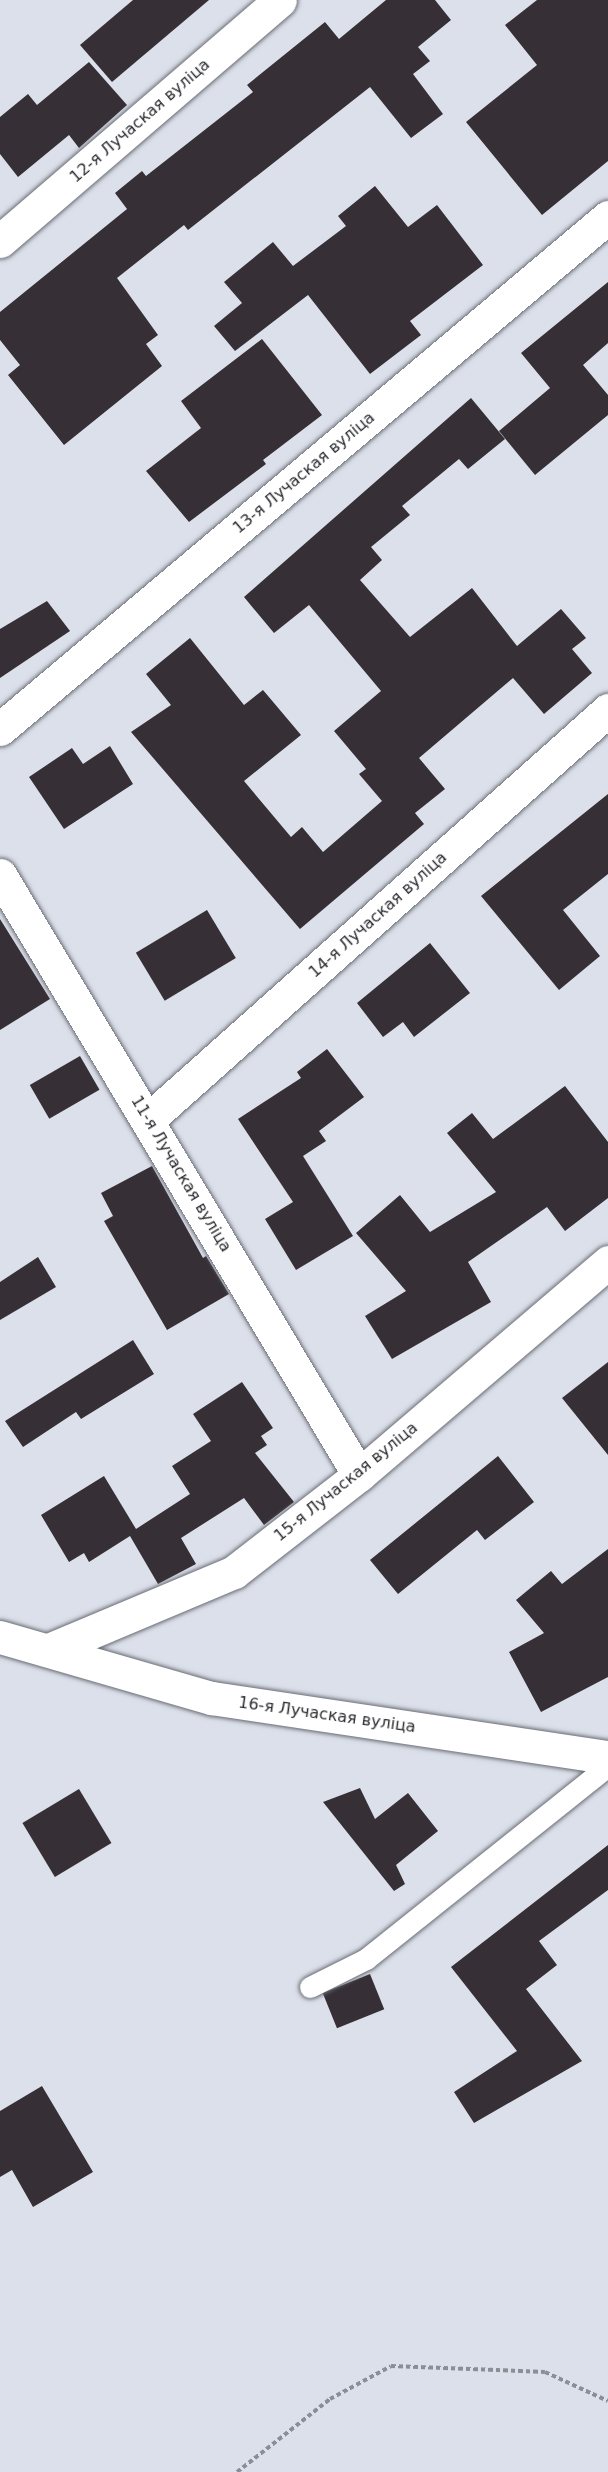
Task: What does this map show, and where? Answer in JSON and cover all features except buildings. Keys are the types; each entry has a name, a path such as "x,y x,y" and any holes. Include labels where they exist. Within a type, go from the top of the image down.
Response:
{"street":[{"name":"12-я Лучаская вуліца","path":"0,241 280,0"},
{"name":"13-я Лучаская вуліца","path":"0,729 608,217"},
{"name":"14-я Лучаская вуліца","path":"148,1119 608,710"},
{"name":"11-я Лучаская вуліца","path":"0,875 148,1119 358,1475"},
{"name":"15-я Лучаская вуліца","path":"51,1649 234,1572 358,1475 608,1262"},
{"name":"16-я Лучаская вуліца","path":"0,1637 51,1649 212,1698 608,1756"}],"lane":[{"path":"310,1987 366,1959 608,1766"}],"path":[{"path":"237,2472 330,2399 391,2366 545,2372 608,2401"}]}
